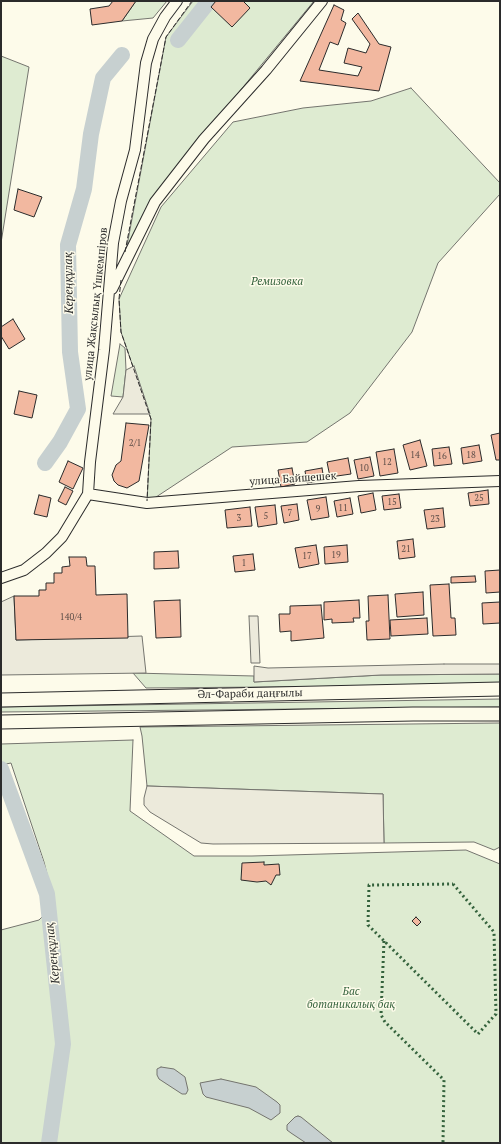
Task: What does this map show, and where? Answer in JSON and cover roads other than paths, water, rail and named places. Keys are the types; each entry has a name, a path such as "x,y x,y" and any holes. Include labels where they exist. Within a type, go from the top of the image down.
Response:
{"main road":[{"name":"Әл-Фараби даңғылы","path":"1,700 500,689"},
{"name":"Әл-Фараби даңғылы","path":"1,722 413,714 500,714"}],"street":[{"name":"улица Жақсылық Үшкемпіров","path":"1,578 24,570 46,553 62,537 88,494 113,243 121,201 135,150 146,63 153,39 165,17 177,1"},
{"path":"109,295 154,202 204,139 266,70 322,1"},
{"name":"улица Байшешек","path":"88,494 147,503 359,486 500,481"}],"waterway":[{"name":"Кереңқұлақ","path":"178,40 209,1"},
{"name":"Кереңқұлақ","path":"45,463 60,442 78,409 70,352 68,245 84,189 91,134 103,78 122,55"},
{"name":"Кереңқұлақ","path":"1,769 47,894 63,1044 49,1143"}],"park label":[{"name":"Ремизовка","path":"277,282"},
{"name":"Бас ботаникалық бақ","path":"351,998"}]}
